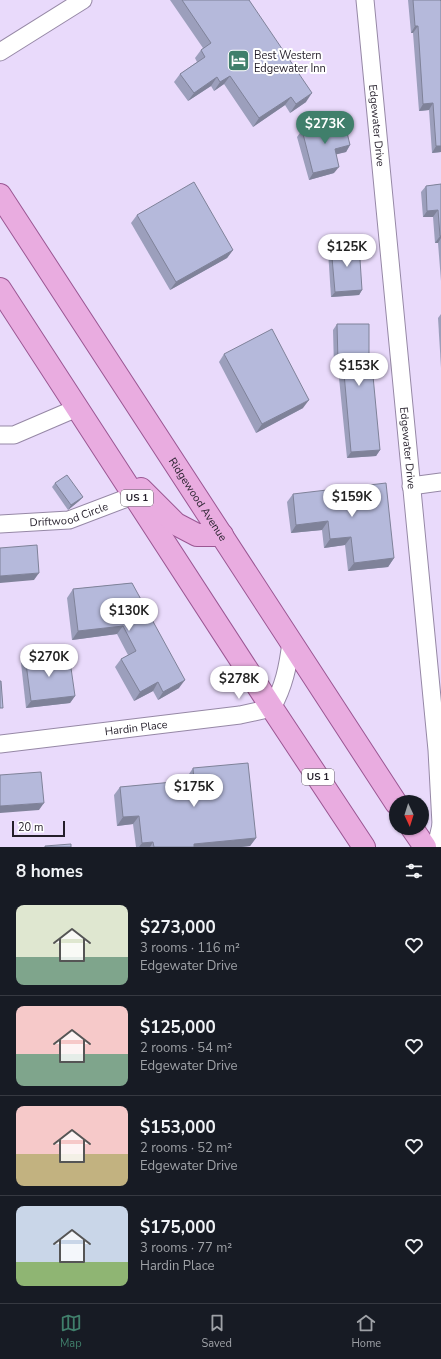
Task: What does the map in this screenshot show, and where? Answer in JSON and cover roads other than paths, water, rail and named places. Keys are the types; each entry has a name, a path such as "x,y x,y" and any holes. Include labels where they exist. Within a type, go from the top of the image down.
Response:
{"main road":[{"name":"Ridgewood Avenue","path":"0,194 391,795"},
{"name":"US 1","path":"0,289 364,847"},
{"path":"114,464 176,524 197,535 222,535"},
{"path":"416,835 424,847"}],"street":[{"path":"0,52 83,0"},
{"name":"Edgewater Drive","path":"364,0 411,486 439,750 441,825 436,847"},
{"path":"0,435 14,435 78,408"},
{"path":"411,486 441,482"},
{"name":"Driftwood Circle","path":"0,524 68,520 134,495"},
{"path":"272,708 280,693 287,672 291,642"},
{"name":"Hardin Place","path":"0,744 224,717 272,708"}],"place":[{"name":"Best Western Edgewater Inn","path":"238,61"}]}
